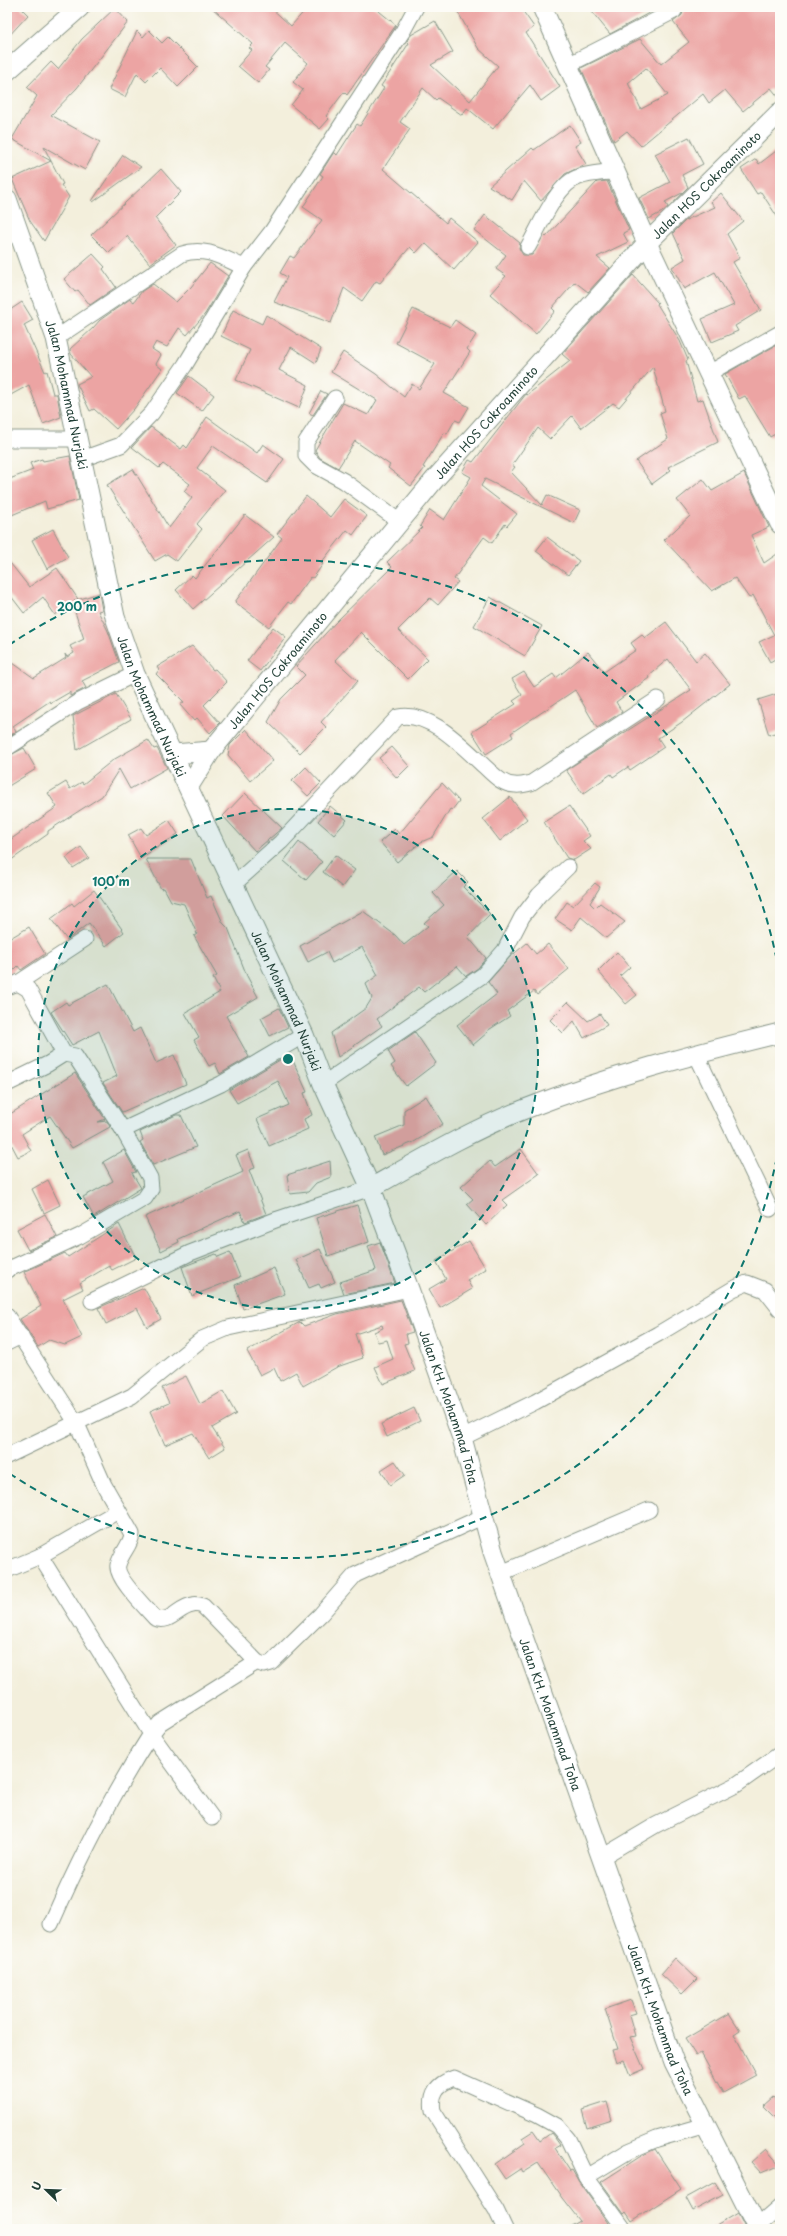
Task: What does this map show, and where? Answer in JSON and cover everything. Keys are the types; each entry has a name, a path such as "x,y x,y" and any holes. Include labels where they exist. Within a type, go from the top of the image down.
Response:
{"street":[{"path":"7,71 80,7"},
{"path":"82,460 121,445 152,413 186,365 244,268 272,231 403,31 416,7"},
{"path":"542,7 647,243 780,524"},
{"path":"568,65 674,11 676,7"},
{"name":"Jalan HOS Cokroaminoto","path":"189,786 211,751 435,479 647,243 780,112"},
{"path":"528,247 555,199 571,180 579,177 616,171"},
{"name":"Jalan Mohammad Nurjaki","path":"7,199 56,338 115,617 135,674 189,786 304,1035 323,1084 371,1188"},
{"path":"56,338 182,254 200,250 214,254 244,268"},
{"path":"709,373 780,333"},
{"path":"335,398 306,442 306,456 315,465 344,481 400,522"},
{"path":"7,439 78,439"},
{"path":"7,748 78,702 135,674"},
{"path":"233,884 281,842 398,717 408,715 423,719 456,741 500,780 514,786 531,783 658,699"},
{"path":"174,754 211,751"},
{"path":"323,1084 483,975 505,950 522,917 540,895 568,867"},
{"path":"13,985 86,939"},
{"path":"13,985 28,989 64,1054"},
{"path":"92,1300 190,1253 278,1219 371,1188 466,1135 524,1109 598,1083 696,1054 780,1033"},
{"path":"123,1130 221,1084 304,1035"},
{"path":"7,1084 48,1064 64,1054 75,1056 123,1130 150,1178 151,1189 146,1198 80,1236 7,1270"},
{"path":"696,1054 770,1209"},
{"name":"Jalan KH. Mohammad Toha","path":"371,1188 462,1438 493,1552 602,1857 634,1954 674,2062 758,2228"},
{"path":"462,1438 535,1402 658,1334 733,1289 747,1284 764,1290 780,1309"},
{"path":"7,1456 77,1424 132,1396 202,1339 228,1328 409,1289"},
{"path":"7,1316 77,1424 120,1516 132,1534 131,1540 123,1553 117,1571 155,1618 166,1620 192,1605 203,1606 257,1662 264,1665 271,1663 321,1614 355,1575 484,1516"},
{"path":"7,1344 21,1336"},
{"path":"501,1573 649,1510"},
{"path":"7,1570 40,1556 120,1516"},
{"path":"40,1556 212,1818"},
{"path":"51,1924 83,1852 134,1761 155,1729 257,1662"},
{"path":"602,1857 656,1826 736,1785 780,1754"},
{"path":"505,2229 496,2210 433,2111 431,2099 437,2086 444,2081 454,2078 537,2115 557,2126 568,2139 586,2176 622,2228"},
{"path":"586,2176 629,2151 657,2139 706,2125"},
{"path":"758,2228 780,2207"}],"building":[{"path":"7,7 20,7 28,15 7,38"},
{"path":"211,7 270,7 291,26 308,7 374,7 396,25 347,95 344,92 326,116 329,119 320,129 291,105 303,90 293,82 308,63 285,43 265,67 269,70 258,83 238,66 252,50 249,48 253,44"},
{"path":"455,7 520,7 534,27 526,33 560,87 541,101 530,85 493,129 467,108 462,115 438,98 436,100 423,88 400,122 410,129 383,169 446,223 449,218 478,242 454,270 425,243 416,253 410,247 380,283 376,281 362,301 344,288 331,323 274,302 287,277 280,273 290,256 294,258 322,220 303,207 323,176 320,174 334,152 337,155 357,124 360,126 384,88 381,86 409,43 407,41 411,35 435,21 453,52 431,65 470,101 498,66 478,48"},
{"path":"588,7 660,7 610,34"},
{"path":"685,7 780,7 780,99 771,88 743,111 725,90 709,103 703,94 641,146 627,131 614,141 581,68 640,39 661,64 689,42 673,22 682,15","holes":["646,68 668,95 641,109 628,83"]},
{"path":"115,8 128,22 77,88 51,115 100,142 85,170 44,147 51,161 12,139 37,96 27,87 51,62 58,69 82,39"},
{"path":"149,30 162,43 168,37 198,67 178,87 160,68 146,82 137,73 125,97 109,89 137,31 143,37"},
{"path":"570,125 581,142 575,146 586,164 565,174 541,201 524,181 512,200 489,186 532,148 534,150"},
{"path":"689,137 703,164 682,175 688,187 682,193 665,202 668,207 649,219 639,198 670,182 655,154"},
{"path":"780,148 780,221 761,192 757,194 741,169 756,159 759,164"},
{"path":"123,155 141,167 93,202 92,201"},
{"path":"51,161 63,184 61,185 69,197 44,241 30,221 12,179"},
{"path":"161,169 181,192 155,218 176,245 150,264 127,236 109,253 91,235"},
{"path":"607,181 629,230 623,233 628,242 597,257 610,268 588,292 575,282 552,308 555,311 536,334 490,294 506,276 496,269 506,255 474,230 485,215 520,243 519,248 523,255 532,255 544,235 546,237 597,182"},
{"path":"721,193 743,221 727,234 740,258 733,262 761,310 735,326 738,331 712,342 702,319 734,305 715,272 684,289 672,267 685,259 673,233 686,220 715,207 711,202"},
{"path":"93,254 105,267 103,269 116,287 90,305 78,290 75,292 64,279"},
{"path":"210,263 228,276 205,314 187,335 179,328 167,347 156,342 152,349 161,355 156,364 162,369 134,409 116,429 94,409 90,411 77,384 91,377 71,354 70,349 100,320 130,299 134,302 142,291 153,284 176,302 191,287"},
{"path":"633,275 658,303 657,304 680,341 688,360 686,361 697,401 703,399 718,442 668,467 671,470 652,484 636,461 668,439 660,413 665,411 653,367 619,407 613,403 581,428 572,416 550,439 538,428 512,465 515,467 511,472 542,505 547,495 580,510 574,523 485,479 481,486 517,514 507,526 505,524 492,543 484,537 454,579 458,582 438,605 430,598 398,630 428,659 408,679 361,632 335,660 358,681 321,722 326,727 300,753 268,722 281,699 305,675 296,666 335,623 392,567 387,562 422,528 420,526 430,510 444,520 471,477 462,472 469,460 473,462 526,394 527,395 570,361 562,354"},
{"path":"22,302 33,320 24,325 45,372 47,371 53,394 57,394 61,417 43,424 29,385 7,397 7,312"},
{"path":"413,309 450,327 455,320 476,335 467,349 470,352 444,393 469,407 460,422 455,420 447,434 444,433 423,467 425,468 411,486 388,468 390,465 355,441 338,468 320,458 315,450 343,403 368,415 377,400 331,372 343,352 376,374 404,397 412,384 419,389 435,364 396,343"},
{"path":"233,310 262,324 266,315 321,349 316,363 291,347 279,370 308,385 299,408 236,380 250,350 221,336"},
{"path":"780,343 780,431 770,437 745,396 739,399 725,374"},
{"path":"189,376 214,395 202,411 177,393"},
{"path":"321,391 327,394 313,415 309,413"},
{"path":"207,417 257,453 263,444 284,459 267,483 213,446 197,468 225,490 197,524 202,529 177,561 167,554 155,561 107,485 133,469 169,528 192,498 184,491 190,484 163,464 159,468 132,447 151,427 181,449 184,445 187,448"},
{"path":"70,456 79,500 47,509 45,501 7,517 7,480 33,470 30,463 42,459 43,461"},
{"path":"744,473 769,527 751,535 764,563 780,552 780,656 770,662 759,642 774,635 753,595 749,598 735,578 712,591 664,540 690,516 677,500 703,479 712,491"},
{"path":"306,496 330,517 344,499 367,516 353,535 347,530 321,563 323,564 313,578 311,577 291,604 288,602 269,627 235,602 282,538 277,534"},
{"path":"245,515 274,537 193,609 176,590 192,575 195,578"},
{"path":"53,529 68,557 47,569 32,540"},
{"path":"547,537 579,561 568,575 536,551"},
{"path":"7,559 29,587 57,568 78,599 74,601 99,593 102,610 98,611 108,631 119,662 82,681 86,688 70,696 70,692 51,703 50,701 13,726 16,732 7,737 7,671 13,663 34,678 66,658 65,654 67,657 74,653 70,646 84,639 72,603 55,615 43,597 24,613 7,591"},
{"path":"490,597 542,626 525,656 474,626"},
{"path":"666,622 696,661 705,653 730,684 682,722 658,738 664,747 630,770 628,767 613,777 611,774 583,794 566,770 691,690 668,659 648,676 649,678 616,702 622,712 597,728 575,690 511,733 513,737 486,754 472,732 516,704 513,701 522,695 512,679 524,672 534,687 553,674 556,678 588,652 604,672 636,650 631,643 642,635 645,638"},
{"path":"273,627 286,637 260,671 247,661"},
{"path":"192,646 213,670 215,669 227,682 204,705 220,723 210,733 197,718 194,721 180,705 184,702 156,674 159,670 157,667"},
{"path":"780,693 780,731 769,735 758,700"},
{"path":"116,694 131,719 77,750 73,716"},
{"path":"246,729 273,761 250,781 228,755 230,745"},
{"path":"148,740 154,749 157,748 167,768 130,789 119,769 102,796 48,831 48,834 7,863 7,842 57,807 48,793 66,782 70,789 82,782 83,784 113,760"},
{"path":"392,747 409,766 397,778 379,758"},
{"path":"24,748 36,769 7,787 7,757"},
{"path":"306,767 321,783 308,796 292,781"},
{"path":"442,783 459,801 452,810 450,809 433,837 421,842 397,862 380,842 395,829 399,834"},
{"path":"245,793 282,828 255,851 223,816"},
{"path":"510,797 527,819 500,841 483,819"},
{"path":"330,806 347,820 334,835 318,821"},
{"path":"569,806 590,836 583,841 591,849 574,860 567,858 544,822"},
{"path":"169,820 178,834 141,858 128,835 141,828 146,835"},
{"path":"299,842 322,862 306,880 284,861"},
{"path":"81,847 89,858 73,868 66,858"},
{"path":"335,855 355,870 342,887 323,872"},
{"path":"146,859 191,859 207,898 211,896 223,923 228,928 247,976 258,997 226,1016 249,1057 220,1074 215,1063 209,1066 194,1040 199,1037 185,1013 220,992 213,978 217,976 194,936 197,934 184,904 171,901 164,888 161,889"},
{"path":"457,871 468,882 463,887 490,914 468,937 486,958 478,968 466,976 457,966 424,992 419,987 377,1019 382,1026 338,1057 331,1033 366,1008 372,998 366,984 378,975 362,947 332,963 327,952 308,962 300,946 363,911 395,935 404,945 428,926 424,923 444,905 433,893"},
{"path":"595,883 600,887 590,903 595,908 600,903 625,922 606,938 581,917 572,930 555,919 567,902 573,906"},
{"path":"94,890 124,932 106,946 89,923 67,940 51,919 72,903 74,906"},
{"path":"29,927 45,954 21,970 18,966 7,977 7,940"},
{"path":"527,943 536,954 548,944 569,969 537,995 534,991 507,1011 510,1016 487,1031 488,1032 473,1045 457,1025 497,994 488,982 510,957"},
{"path":"617,952 630,967 620,976 637,995 626,1004 598,971"},
{"path":"108,984 133,1032 140,1028 156,1063 174,1055 186,1084 122,1112 103,1083 117,1076 99,1031 72,1045 51,1012 66,1002 68,1005"},
{"path":"568,1002 588,1021 600,1014 607,1025 584,1038 574,1021 563,1033 550,1020"},
{"path":"279,1008 288,1027 270,1036 261,1018"},
{"path":"415,1032 436,1063 406,1086 391,1066 395,1063 388,1051"},
{"path":"290,1054 307,1092 304,1093 312,1115 304,1119 308,1129 269,1146 257,1119 289,1105 278,1081 237,1103 229,1090"},
{"path":"75,1073 105,1119 98,1122 107,1121 110,1127 72,1148 50,1116 22,1134 31,1151 18,1157 7,1136 7,1116"},
{"path":"426,1096 443,1124 414,1142 382,1155 375,1137 404,1125 404,1110"},
{"path":"176,1115 181,1115 196,1147 153,1165 140,1142 143,1140 140,1132"},
{"path":"521,1149 539,1174 502,1200 507,1205 486,1225 467,1204 473,1199 461,1187 490,1161 495,1167"},
{"path":"124,1150 136,1172 132,1173 141,1188 94,1217 83,1197 113,1181 103,1162"},
{"path":"248,1150 255,1168 249,1170 266,1214 245,1222 240,1211 178,1239 179,1242 161,1251 145,1217 243,1172 236,1155"},
{"path":"330,1161 331,1177 316,1183 308,1192 290,1194 287,1175"},
{"path":"48,1180 60,1205 44,1213 32,1189"},
{"path":"357,1205 369,1242 328,1256 316,1218"},
{"path":"45,1214 57,1237 28,1250 17,1229"},
{"path":"119,1224 136,1258 112,1270 109,1266 80,1283 83,1289 63,1299 82,1337 65,1345 49,1340 38,1347 20,1319 41,1306 24,1272 65,1253 68,1257"},
{"path":"469,1241 486,1269 467,1280 472,1289 440,1308 429,1289 446,1279 436,1261"},
{"path":"380,1242 395,1283 344,1294 340,1282 376,1270 368,1246"},
{"path":"320,1249 335,1282 321,1288 319,1284 309,1288 296,1260"},
{"path":"230,1252 240,1277 192,1296 182,1267 216,1254 218,1257"},
{"path":"274,1268 285,1294 243,1309 235,1285"},
{"path":"144,1288 161,1319 147,1327 137,1308 106,1324 98,1308"},
{"path":"401,1300 413,1332 406,1334 408,1343 404,1344 415,1371 383,1384 375,1367 393,1359 387,1340 378,1342 374,1332 383,1328 382,1325 355,1334 363,1358 337,1367 303,1386 296,1372 280,1381 274,1368 260,1375 247,1351 300,1322 304,1326 337,1314"},
{"path":"186,1376 200,1404 223,1391 236,1414 212,1428 225,1448 209,1458 193,1433 165,1445 150,1411 169,1403 162,1388"},
{"path":"414,1408 420,1421 387,1437 381,1424"},
{"path":"395,1461 405,1475 390,1485 381,1470"},
{"path":"675,1958 697,1979 682,1994 661,1974"},
{"path":"631,2000 636,2013 629,2015 635,2036 630,2037 644,2069 630,2075 624,2060 616,2063 612,2050 618,2049 605,2009"},
{"path":"729,2013 740,2030 734,2034 756,2075 723,2093 701,2053 696,2056 685,2039"},
{"path":"773,2097 780,2105 780,2123 763,2106"},
{"path":"607,2102 612,2120 587,2128 582,2110"},
{"path":"533,2131 540,2141 551,2133 560,2145 555,2148 608,2223 599,2229 566,2229 580,2221 538,2163 522,2173 520,2169 505,2179 495,2164 525,2143 522,2138"},
{"path":"655,2149 681,2189 632,2221 626,2212 624,2214 601,2182 641,2156"},
{"path":"766,2149 780,2165 761,2173 751,2162"},
{"path":"715,2182 723,2195 693,2211 686,2198"},
{"path":"738,2213 746,2229 711,2229"}]}
